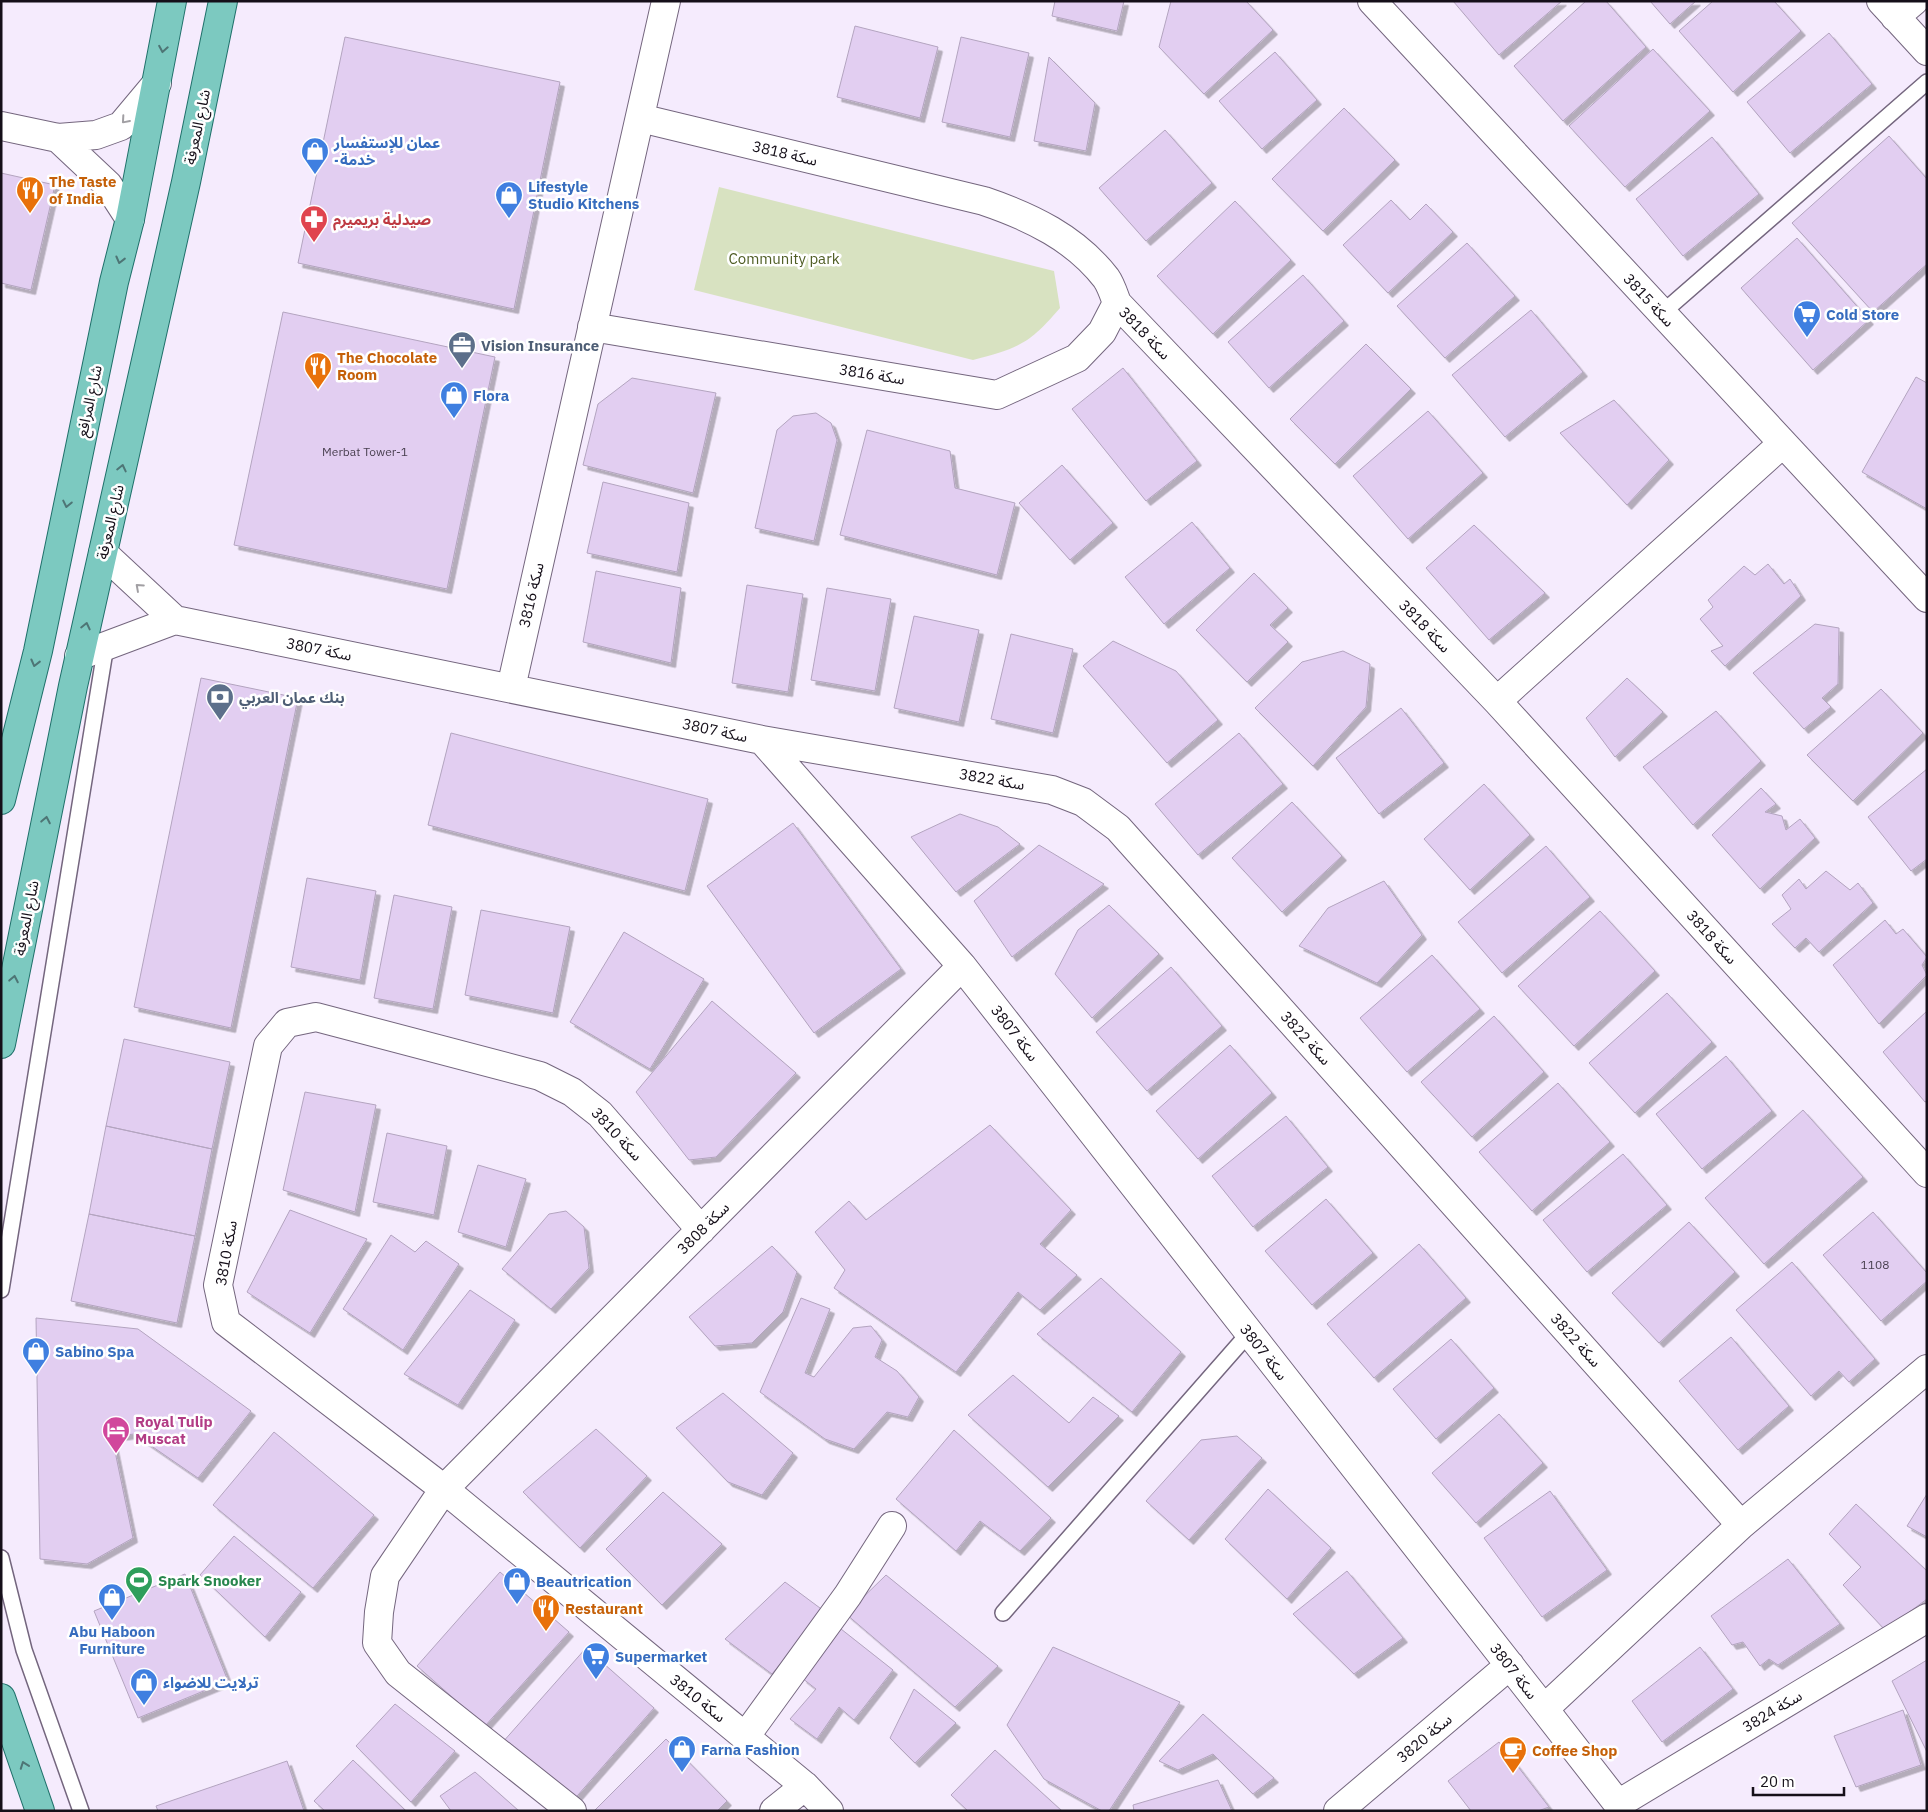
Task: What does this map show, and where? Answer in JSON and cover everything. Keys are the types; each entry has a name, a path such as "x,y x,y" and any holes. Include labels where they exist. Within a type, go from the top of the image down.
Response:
{"main road":[{"name":"شارع المرافع","path":"1,800 6,761 38,651 112,292 130,219 172,1"},
{"name":"شارع المعرفة","path":"1,1044 79,656 186,182 223,1"},
{"path":"1,1698 40,1811"}],"street":[{"name":"سكة 3816","path":"510,688 666,1"},
{"name":"سكة 3815","path":"1377,3 1661,314 1927,598"},
{"path":"1897,7 1927,51"},
{"path":"1,126 58,138 96,135 121,126 157,83"},
{"name":"سكة 3818","path":"640,118 984,201 1022,214 1053,230 1107,279 1117,303 1497,701 1927,1173"},
{"path":"58,138 108,185 130,219"},
{"name":"سكة 3816","path":"592,327 997,395 1077,358 1102,332 1117,303"},
{"path":"1497,701 1782,444"},
{"path":"79,656 175,620 102,553"},
{"name":"سكة 3807","path":"175,620 762,740 962,966 1510,1665 1619,1807"},
{"name":"سكة 3822","path":"762,740 1052,790 1083,802 1118,828 1741,1525"},
{"name":"سكة 3808","path":"572,1811 398,1673 377,1643 384,1576 444,1489 962,966"},
{"name":"سكة 3810","path":"701,1230 600,1114 572,1092 540,1076 316,1017 288,1023 268,1046 218,1285 226,1322 444,1489 805,1786 829,1811"},
{"path":"1544,1709 1741,1525 1927,1369"},
{"path":"745,1737 848,1595 892,1526"},
{"name":"سكة 3824","path":"1619,1807 1927,1618"},
{"name":"سكة 3820","path":"1338,1811 1510,1665"},
{"path":"774,1811 805,1786"}],"lane":[{"path":"1661,314 1927,82"},
{"path":"1,1290 106,645"},
{"path":"1002,1613 1249,1333"},
{"path":"1,1558 24,1650 81,1811"}],"green space":[{"name":"Community park","path":"719,187 1054,271 1060,308 1040,330 1022,343 1002,352 973,360 694,290"}],"building":[{"path":"1055,1 1124,1 1117,31 1052,16"},
{"path":"1171,1 1246,1 1273,30 1204,94 1159,47"},
{"path":"1453,1 1562,1 1499,55"},
{"path":"1586,1 1606,1 1646,47 1563,121 1514,66"},
{"path":"1650,1 1696,1 1670,24"},
{"path":"1713,1 1774,1 1801,31 1733,92 1679,31"},
{"path":"855,26 938,47 920,118 837,97"},
{"path":"1829,33 1872,84 1790,153 1747,102"},
{"path":"345,37 560,82 514,309 298,263"},
{"path":"961,37 1029,53 1010,137 942,122"},
{"path":"1653,49 1710,111 1625,187 1569,126"},
{"path":"1275,52 1317,100 1262,149 1219,101"},
{"path":"1049,57 1095,103 1086,151 1034,141"},
{"path":"1344,108 1395,160 1323,231 1272,179"},
{"path":"1165,130 1212,183 1146,241 1099,188"},
{"path":"1889,136 1927,179 1927,264 1873,312 1792,223"},
{"path":"1712,137 1759,194 1683,256 1636,199"},
{"path":"1,173 55,185 31,290 1,283"},
{"path":"1391,200 1410,220 1426,204 1453,232 1388,293 1343,245"},
{"path":"1235,201 1291,260 1213,334 1157,276"},
{"path":"1797,238 1869,320 1813,370 1741,288"},
{"path":"1467,243 1515,296 1445,358 1397,306"},
{"path":"1303,275 1344,321 1269,388 1228,342"},
{"path":"1531,310 1583,372 1505,437 1452,375"},
{"path":"283,312 495,357 447,589 234,545"},
{"path":"1366,344 1411,389 1335,464 1290,419"},
{"path":"1123,368 1197,461 1146,501 1072,409"},
{"path":"1916,377 1927,383 1927,509 1862,472"},
{"path":"632,378 716,393 693,493 583,465 598,404"},
{"path":"1614,400 1669,460 1627,505 1560,433"},
{"path":"1428,411 1483,473 1408,539 1353,476"},
{"path":"816,413 831,423 837,440 814,541 755,528 777,430 793,416"},
{"path":"867,430 950,451 955,488 1015,503 997,575 840,535"},
{"path":"1062,465 1113,523 1070,560 1019,503"},
{"path":"603,482 689,503 677,572 587,553"},
{"path":"1192,522 1230,568 1164,624 1125,577"},
{"path":"1474,525 1545,593 1489,640 1426,568"},
{"path":"1768,564 1784,584 1790,579 1801,596 1725,666 1711,651 1723,646 1700,619 1713,607 1708,600 1744,566 1755,575"},
{"path":"596,571 681,588 671,663 583,642"},
{"path":"1254,573 1288,608 1270,625 1288,642 1247,682 1196,630"},
{"path":"747,585 803,594 788,692 732,683"},
{"path":"827,588 891,599 875,691 811,680"},
{"path":"914,616 979,630 959,722 894,708"},
{"path":"1815,624 1839,628 1838,684 1822,698 1831,707 1804,729 1753,673"},
{"path":"1011,634 1073,649 1053,733 991,719"},
{"path":"1113,641 1176,671 1218,720 1167,763 1083,666"},
{"path":"1343,651 1370,664 1366,707 1313,766 1255,708 1302,662"},
{"path":"201,678 298,698 231,1028 134,1007"},
{"path":"1627,678 1663,712 1615,757 1586,718"},
{"path":"1881,689 1923,733 1853,801 1807,755"},
{"path":"1401,708 1444,763 1379,814 1336,758"},
{"path":"1716,711 1761,761 1693,825 1643,767"},
{"path":"451,733 708,799 685,891 428,825"},
{"path":"1239,733 1283,784 1198,855 1155,804"},
{"path":"1927,769 1927,859 1911,871 1868,817"},
{"path":"1484,784 1530,835 1470,890 1424,839"},
{"path":"1761,788 1776,804 1765,812 1782,816 1786,830 1800,819 1815,838 1760,889 1712,835"},
{"path":"1292,802 1342,856 1282,912 1232,858"},
{"path":"960,814 998,827 1020,844 956,892 911,837"},
{"path":"793,823 901,969 814,1033 707,886"},
{"path":"1039,845 1104,884 1012,957 974,901"},
{"path":"1546,846 1590,897 1502,973 1458,922"},
{"path":"1826,871 1850,890 1858,883 1873,903 1819,952 1806,938 1795,948 1772,924 1791,909 1782,895 1799,879 1806,889"},
{"path":"307,878 376,891 360,980 291,967"},
{"path":"1384,881 1422,935 1377,983 1299,946 1328,908"},
{"path":"394,895 452,907 433,1009 374,998"},
{"path":"1109,905 1159,954 1092,1018 1055,974 1078,930"},
{"path":"481,910 570,927 553,1013 465,995"},
{"path":"1600,911 1655,971 1574,1046 1518,986"},
{"path":"1885,920 1896,934 1903,929 1927,957 1922,965 1927,975 1879,1024 1833,965"},
{"path":"624,932 704,979 650,1069 570,1022"},
{"path":"1432,955 1480,1009 1407,1072 1360,1018"},
{"path":"1171,967 1222,1026 1147,1091 1096,1032"},
{"path":"1667,993 1712,1042 1635,1113 1589,1063"},
{"path":"712,1001 796,1073 716,1157 689,1160 636,1092"},
{"path":"1927,1011 1927,1100 1925,1102 1883,1052"},
{"path":"1494,1016 1544,1072 1472,1137 1421,1082"},
{"path":"124,1039 230,1062 212,1149 106,1126"},
{"path":"1230,1045 1272,1093 1198,1159 1156,1111"},
{"path":"1726,1056 1772,1111 1702,1169 1656,1114"},
{"path":"1558,1083 1610,1142 1532,1211 1479,1152"},
{"path":"305,1092 376,1105 355,1212 283,1190"},
{"path":"1803,1110 1863,1177 1764,1264 1705,1198"},
{"path":"1286,1116 1328,1167 1253,1227 1212,1176"},
{"path":"990,1125 1071,1210 1040,1244 1077,1275 1040,1310 1018,1292 956,1372 834,1288 845,1270 815,1232 849,1201 866,1220"},
{"path":"106,1126 212,1149 195,1236 89,1214"},
{"path":"387,1133 447,1146 434,1215 373,1202"},
{"path":"1623,1154 1667,1205 1587,1272 1543,1220"},
{"path":"478,1165 526,1179 506,1247 458,1232"},
{"path":"1326,1199 1373,1253 1312,1305 1265,1251"},
{"path":"290,1210 367,1239 310,1333 247,1292"},
{"path":"566,1211 584,1227 589,1268 551,1309 502,1269 549,1214"},
{"path":"1873,1212 1927,1273 1927,1281 1881,1321 1823,1255"},
{"path":"89,1214 195,1236 177,1323 71,1301"},
{"path":"1689,1222 1735,1272 1659,1343 1612,1293"},
{"path":"391,1235 415,1252 426,1241 459,1264 403,1350 343,1309"},
{"path":"1419,1244 1466,1298 1374,1378 1327,1324"},
{"path":"772,1246 797,1272 783,1312 752,1343 715,1346 689,1317"},
{"path":"1792,1262 1875,1359 1849,1382 1839,1371 1811,1396 1736,1310"},
{"path":"1101,1278 1181,1352 1132,1412 1037,1334"},
{"path":"470,1290 515,1320 458,1405 404,1374"},
{"path":"801,1298 830,1309 805,1373 814,1377 853,1328 871,1326 882,1340 875,1357 897,1371 919,1397 908,1417 887,1412 854,1449 825,1439 760,1392"},
{"path":"36,1318 138,1329 251,1411 198,1478 134,1434 112,1437 133,1538 87,1564 40,1559"},
{"path":"1731,1337 1789,1406 1738,1450 1679,1381"},
{"path":"1451,1339 1494,1388 1436,1439 1393,1389"},
{"path":"1013,1375 1069,1423 1093,1397 1119,1416 1048,1487 968,1415"},
{"path":"723,1393 793,1453 762,1495 728,1482 676,1428"},
{"path":"1499,1414 1543,1463 1476,1523 1432,1473"},
{"path":"596,1429 647,1476 580,1548 523,1492"},
{"path":"954,1430 1051,1518 1020,1551 980,1521 956,1551 896,1499"},
{"path":"274,1432 374,1515 313,1588 213,1505"},
{"path":"1237,1436 1262,1458 1189,1540 1146,1501 1201,1440"},
{"path":"1268,1489 1331,1548 1287,1599 1225,1539"},
{"path":"1550,1491 1607,1570 1542,1617 1484,1538"},
{"path":"663,1492 722,1544 662,1605 606,1549"},
{"path":"1927,1494 1927,1537 1907,1526"},
{"path":"1856,1504 1927,1571 1927,1599 1885,1630 1843,1585 1861,1567 1829,1534"},
{"path":"234,1536 301,1592 265,1637 200,1575"},
{"path":"1788,1559 1840,1624 1778,1665 1769,1659 1760,1666 1743,1642 1732,1645 1711,1616"},
{"path":"1347,1571 1403,1638 1354,1674 1293,1614"},
{"path":"500,1572 569,1632 485,1726 417,1666"},
{"path":"185,1574 228,1681 138,1718 94,1611"},
{"path":"886,1575 998,1666 955,1707 846,1614"},
{"path":"785,1582 824,1611 772,1674 725,1639"},
{"path":"841,1629 893,1670 854,1720 839,1707 817,1739 790,1719 816,1689 802,1678"},
{"path":"1053,1647 1180,1702 1109,1811 1102,1811 1044,1779 1007,1725"},
{"path":"1700,1647 1733,1689 1662,1742 1632,1701"},
{"path":"586,1648 654,1708 571,1803 502,1743"},
{"path":"1927,1660 1927,1752 1892,1681"},
{"path":"914,1689 956,1723 915,1763 890,1738"},
{"path":"395,1704 455,1751 411,1802 356,1746"},
{"path":"1903,1710 1921,1765 1856,1787 1834,1736"},
{"path":"1203,1714 1274,1778 1253,1794 1213,1754 1178,1770 1159,1761"},
{"path":"666,1739 727,1801 717,1811 594,1811"},
{"path":"1499,1742 1549,1807 1538,1811 1471,1811 1448,1781"},
{"path":"995,1750 1062,1811 968,1811 951,1795"},
{"path":"353,1760 406,1811 325,1811 314,1801"},
{"path":"287,1761 304,1811 158,1811 156,1806"},
{"path":"475,1772 519,1811 451,1811 440,1796"},
{"path":"1218,1780 1232,1811 1134,1811 1133,1805"}],"place":[{"name":"عمان للإستفسار -خدمة","path":"315,175"},
{"name":"The Taste of India","path":"30,214"},
{"name":"Lifestyle Studio Kitchens","path":"509,219"},
{"name":"صيدلية بريميرم","path":"314,243"},
{"name":"Cold Store","path":"1807,338"},
{"name":"Vision Insurance","path":"462,369"},
{"name":"The Chocolate Room","path":"318,390"},
{"name":"Flora","path":"454,419"},
{"name":"بنك عمان العربي","path":"220,721"},
{"name":"Sabino Spa","path":"36,1375"},
{"name":"Royal Tulip Muscat","path":"116,1454"},
{"name":"Spark Snooker","path":"139,1604"},
{"name":"Beautrication","path":"517,1605"},
{"name":"Abu Haboon Furniture","path":"112,1621"},
{"name":"Restaurant","path":"546,1632"},
{"name":"Supermarket","path":"596,1680"},
{"name":"ترلايت للاضواء","path":"144,1706"},
{"name":"Farna Fashion","path":"682,1773"},
{"name":"Coffee Shop","path":"1513,1774"}]}
